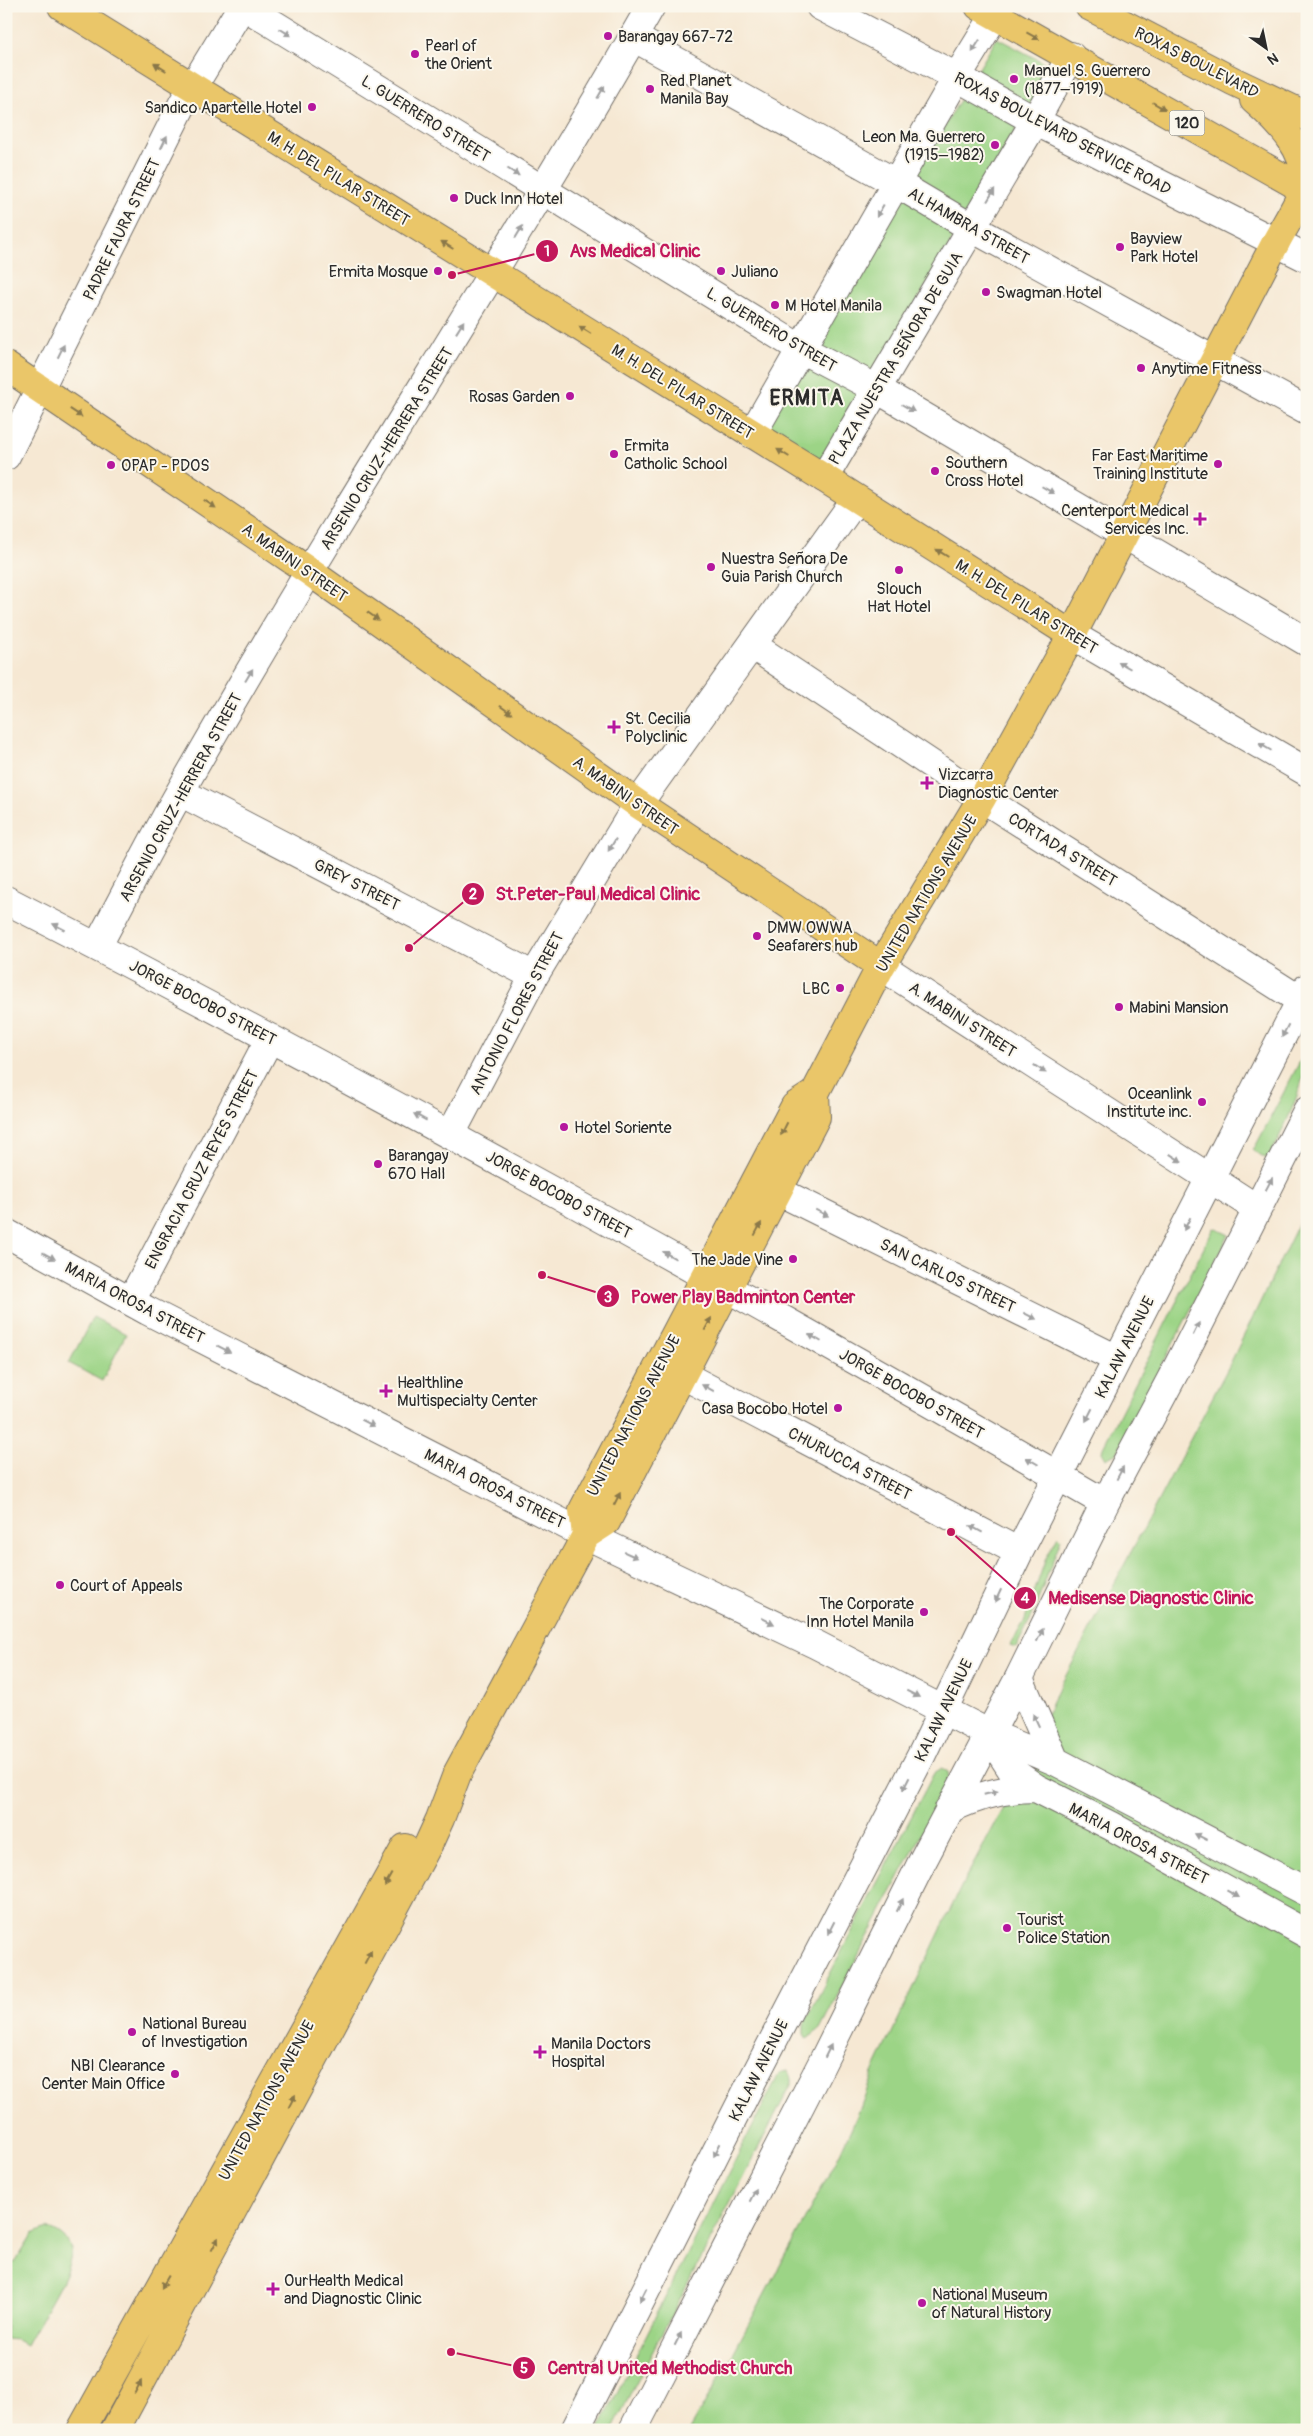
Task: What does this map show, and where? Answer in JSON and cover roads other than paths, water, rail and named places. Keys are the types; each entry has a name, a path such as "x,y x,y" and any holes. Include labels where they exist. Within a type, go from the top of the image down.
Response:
{"main road":[{"name":"M. H. DEL PILAR STREET","path":"62,6 824,478 1072,635"},
{"name":"ROXAS BOULEVARD","path":"1089,6 1233,81 1307,116"},
{"name":"120","path":"987,11 1071,56 1306,189"},
{"path":"1233,81 1279,122 1292,139 1301,156 1306,174 1306,189"},
{"name":"UNITED NATIONS AVENUE","path":"625,1456 681,1374 717,1282 795,1106 815,1093 882,966 982,798 1072,635 1276,242 1306,189"},
{"name":"A. MABINI STREET","path":"6,366 310,572 638,804 882,966"},
{"name":"UNITED NATIONS AVENUE","path":"115,2430 420,1840 427,1810 457,1774 586,1535 606,1522 625,1456 717,1282 778,1191 816,1118 815,1093"},
{"name":"UNITED NATIONS AVENUE","path":"81,2430 420,1840"}],"street":[{"name":"PADRE FAURA STREET","path":"6,456 41,390 192,87 243,6"},
{"name":"L. GUERRERO STREET","path":"243,6 801,349 877,389 1307,642"},
{"name":"ARSENIO CRUZ-HERRERA STREET","path":"97,947 180,792 310,572 544,190 651,6"},
{"name":"ROXAS BOULEVARD SERVICE ROAD","path":"820,6 957,77 1035,121 1307,258"},
{"path":"752,434 957,77 987,11"},
{"name":"ALHAMBRA STREET","path":"633,38 896,183 972,228 1307,411"},
{"name":"PLAZA NUESTRA SEÑORA DE GUIA","path":"824,478 1035,121 1071,56"},
{"name":"ANTONIO FLORES STREET","path":"451,1134 534,976 638,804 856,500"},
{"name":"M. H. DEL PILAR STREET","path":"1072,635 1307,772"},
{"name":"CORTADA STREET","path":"752,645 982,798 1304,994"},
{"name":"GREY STREET","path":"180,792 534,976"},
{"name":"JORGE BOCOBO STREET","path":"6,900 451,1134 717,1282 1105,1503"},
{"name":"A. MABINI STREET","path":"882,966 1210,1181 1256,1208"},
{"name":"KALAW AVENUE","path":"576,2430 747,2091 944,1709 1019,1552 1304,994"},
{"name":"ENGRACIA CRUZ REYES STREET","path":"132,1301 270,1038"},
{"path":"633,2430 988,1733 1019,1678 1105,1503 1179,1364 1256,1208 1307,1111"},
{"name":"SAN CARLOS STREET","path":"778,1191 1117,1359"},
{"name":"MARIA OROSA STREET","path":"6,1233 132,1301 586,1535 774,1624 988,1733 1055,1761 1307,1892"},
{"name":"CHURUCCA STREET","path":"681,1374 1019,1552"},
{"path":"1019,1678 1055,1761"},
{"name":"MARIA OROSA STREET","path":"988,1733 1013,1772 1036,1788 1111,1826 1307,1934"},
{"path":"949,1810 980,1796 1012,1788 1036,1788"}],"place":[{"name":"Barangay 667-72","path":"608,36"},
{"name":"Pearl of the Orient","path":"415,54"},
{"name":"Manuel S. Guerrero (1877–1919)","path":"1014,79"},
{"name":"Red Planet Manila Bay","path":"650,89"},
{"name":"Sandico Apartelle Hotel","path":"312,107"},
{"name":"Leon Ma. Guerrero (1915–1982)","path":"995,145"},
{"name":"Duck Inn Hotel","path":"454,198"},
{"name":"Bayview Park Hotel","path":"1120,247"},
{"name":"Ermita Mosque","path":"438,271"},
{"name":"Juliano","path":"721,271"},
{"name":"Avs Medical Clinic","path":"452,275"},
{"name":"Swagman Hotel","path":"986,292"},
{"name":"M Hotel Manila","path":"775,305"},
{"name":"Anytime Fitness","path":"1141,368"},
{"name":"Rosas Garden","path":"570,396"},
{"name":"Ermita Catholic School","path":"614,454"},
{"name":"Far East Maritime Training Institute","path":"1218,464"},
{"name":"OPAP - PDOS","path":"111,465"},
{"name":"Southern Cross Hotel","path":"935,471"},
{"name":"Centerport Medical Services Inc.","path":"1200,519"},
{"name":"Nuestra Señora De Guia Parish Church","path":"711,567"},
{"name":"Slouch Hat Hotel","path":"899,570"},
{"name":"St. Cecilia Polyclinic","path":"614,727"},
{"name":"Vizcarra Diagnostic Center","path":"927,783"},
{"name":"DMW OWWA Seafarers hub","path":"757,936"},
{"name":"St.Peter-Paul Medical Clinic","path":"409,948"},
{"name":"LBC","path":"840,988"},
{"name":"Mabini Mansion","path":"1119,1007"},
{"name":"Oceanlink Institute inc.","path":"1202,1102"},
{"name":"Hotel Soriente","path":"564,1127"},
{"name":"Barangay 670 Hall","path":"378,1164"},
{"name":"The Jade Vine","path":"793,1259"},
{"name":"Power Play Badminton Center","path":"542,1275"},
{"name":"Healthline Multispecialty Center","path":"386,1391"},
{"name":"Casa Bocobo Hotel","path":"838,1408"},
{"name":"Medisense Diagnostic Clinic","path":"951,1532"},
{"name":"Court of Appeals","path":"60,1585"},
{"name":"The Corporate Inn Hotel Manila","path":"924,1612"},
{"name":"Tourist Police Station","path":"1007,1928"},
{"name":"National Bureau of Investigation","path":"132,2032"},
{"name":"Manila Doctors Hospital","path":"540,2052"},
{"name":"NBI Clearance Center Main Office","path":"175,2074"},
{"name":"OurHealth Medical and Diagnostic Clinic","path":"273,2289"},
{"name":"National Museum of Natural History","path":"922,2303"},
{"name":"Central United Methodist Church","path":"451,2352"}],"district":[{"name":"ERMITA","path":"807,398"}]}
